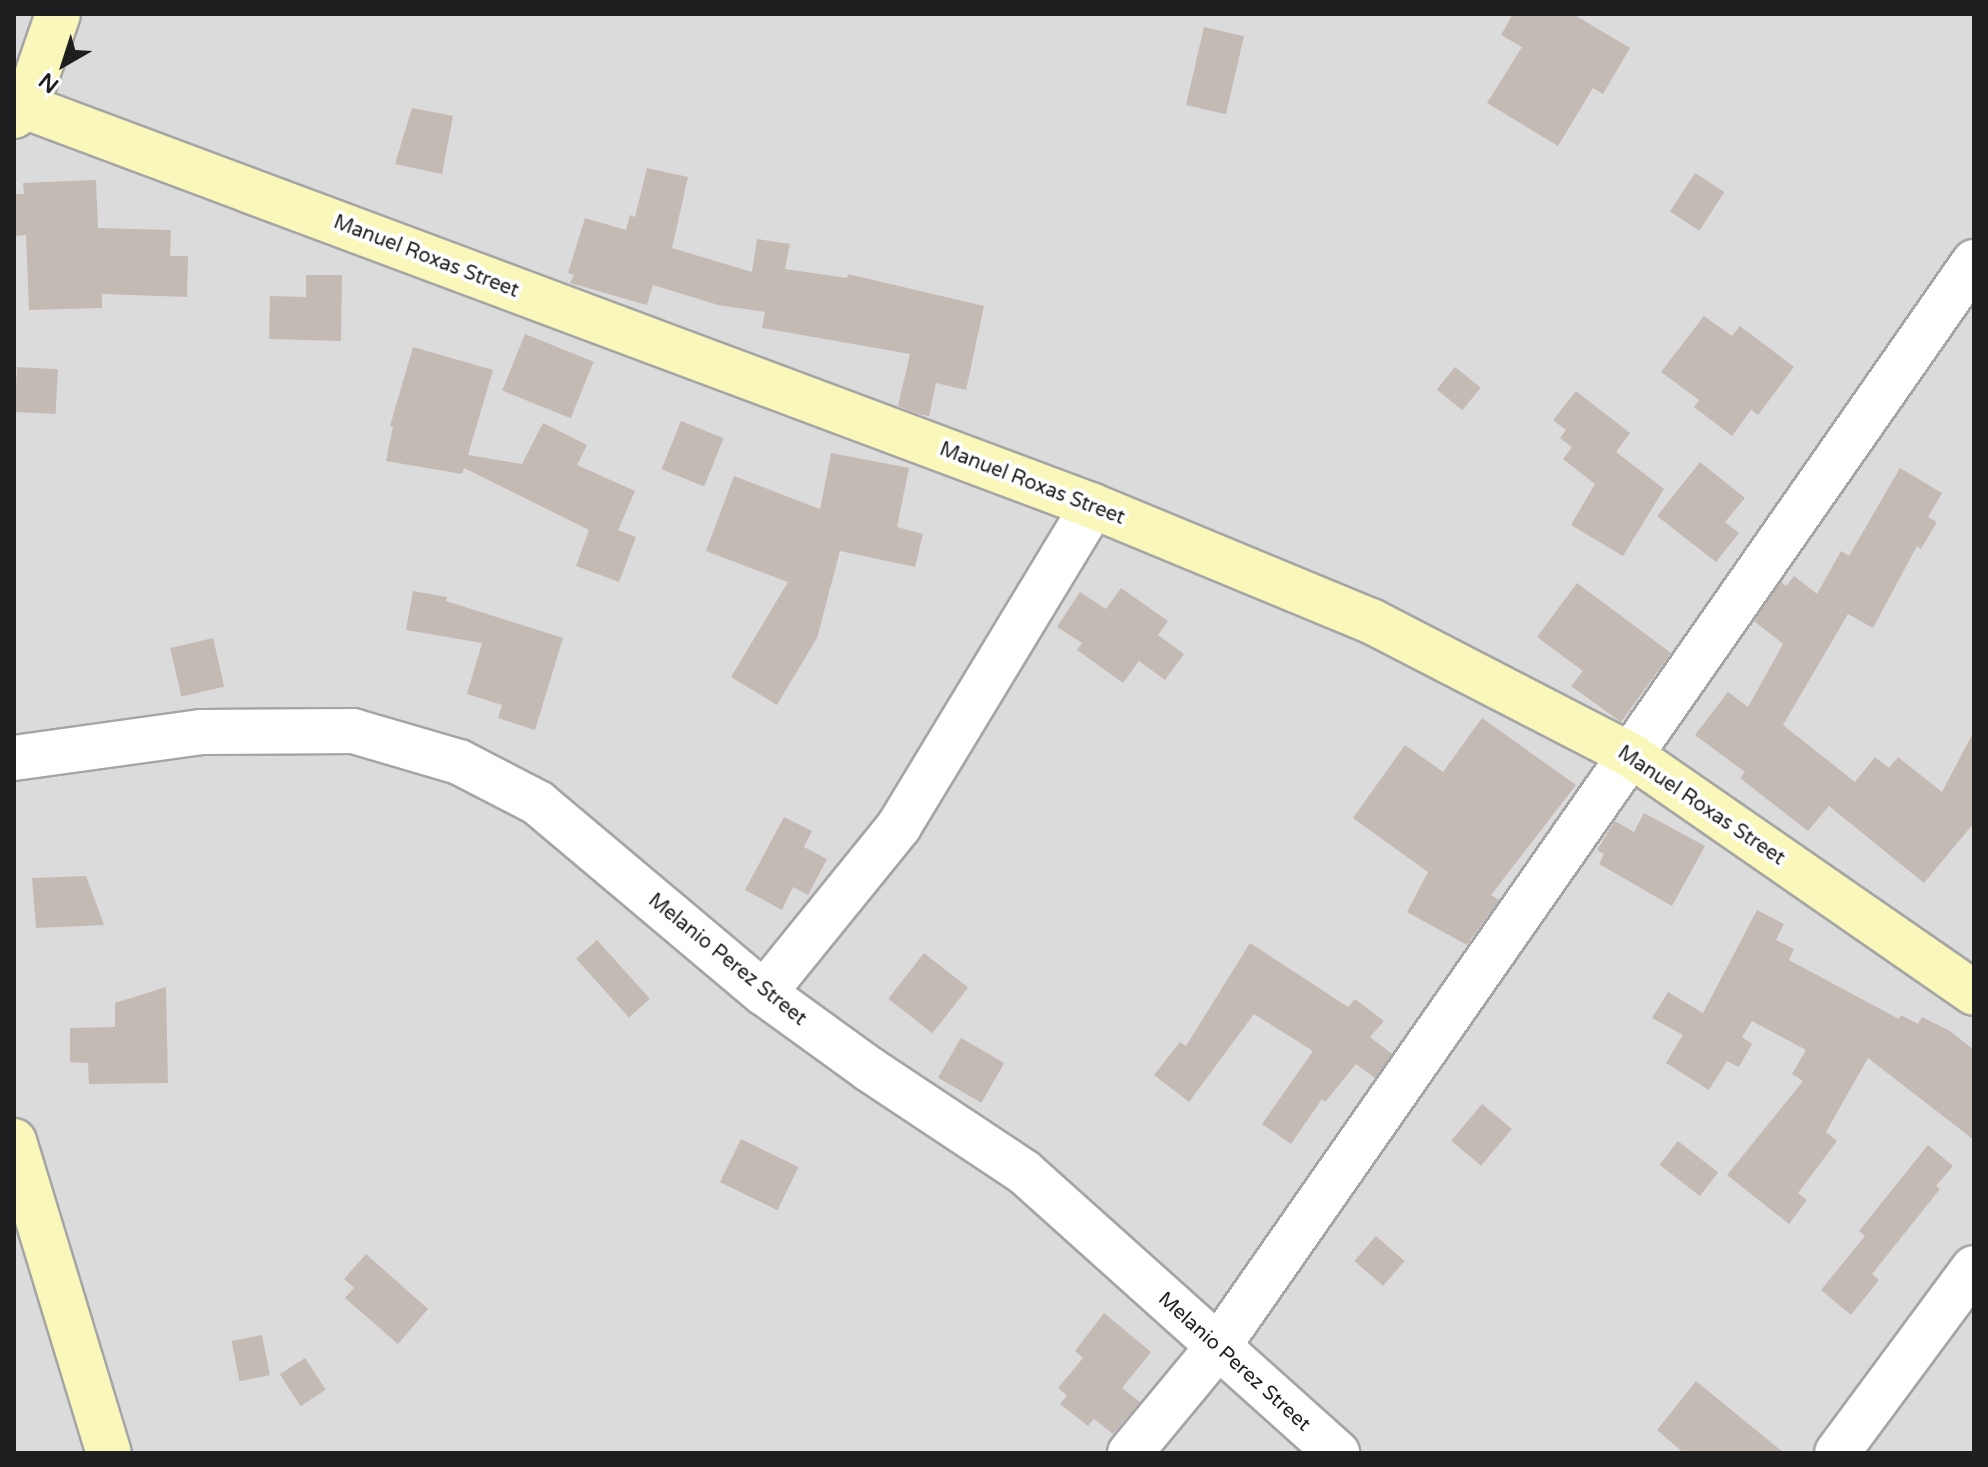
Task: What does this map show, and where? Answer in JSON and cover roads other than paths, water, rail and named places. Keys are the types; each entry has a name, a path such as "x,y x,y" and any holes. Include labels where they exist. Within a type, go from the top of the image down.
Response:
{"street":[{"path":"20,111 58,14"},
{"name":"Manuel Roxas Street","path":"20,111 1093,506 1371,621 1632,756 1974,993"},
{"path":"1130,1453 1217,1348 1974,262"},
{"path":"764,993 899,826 1093,506"},
{"name":"Melanio Perez Street","path":"14,758 202,732 353,731 459,762 538,803 764,993 869,1069 1024,1172 1337,1453"},
{"path":"14,1141 109,1453"},
{"path":"1837,1453 1974,1268"}]}
